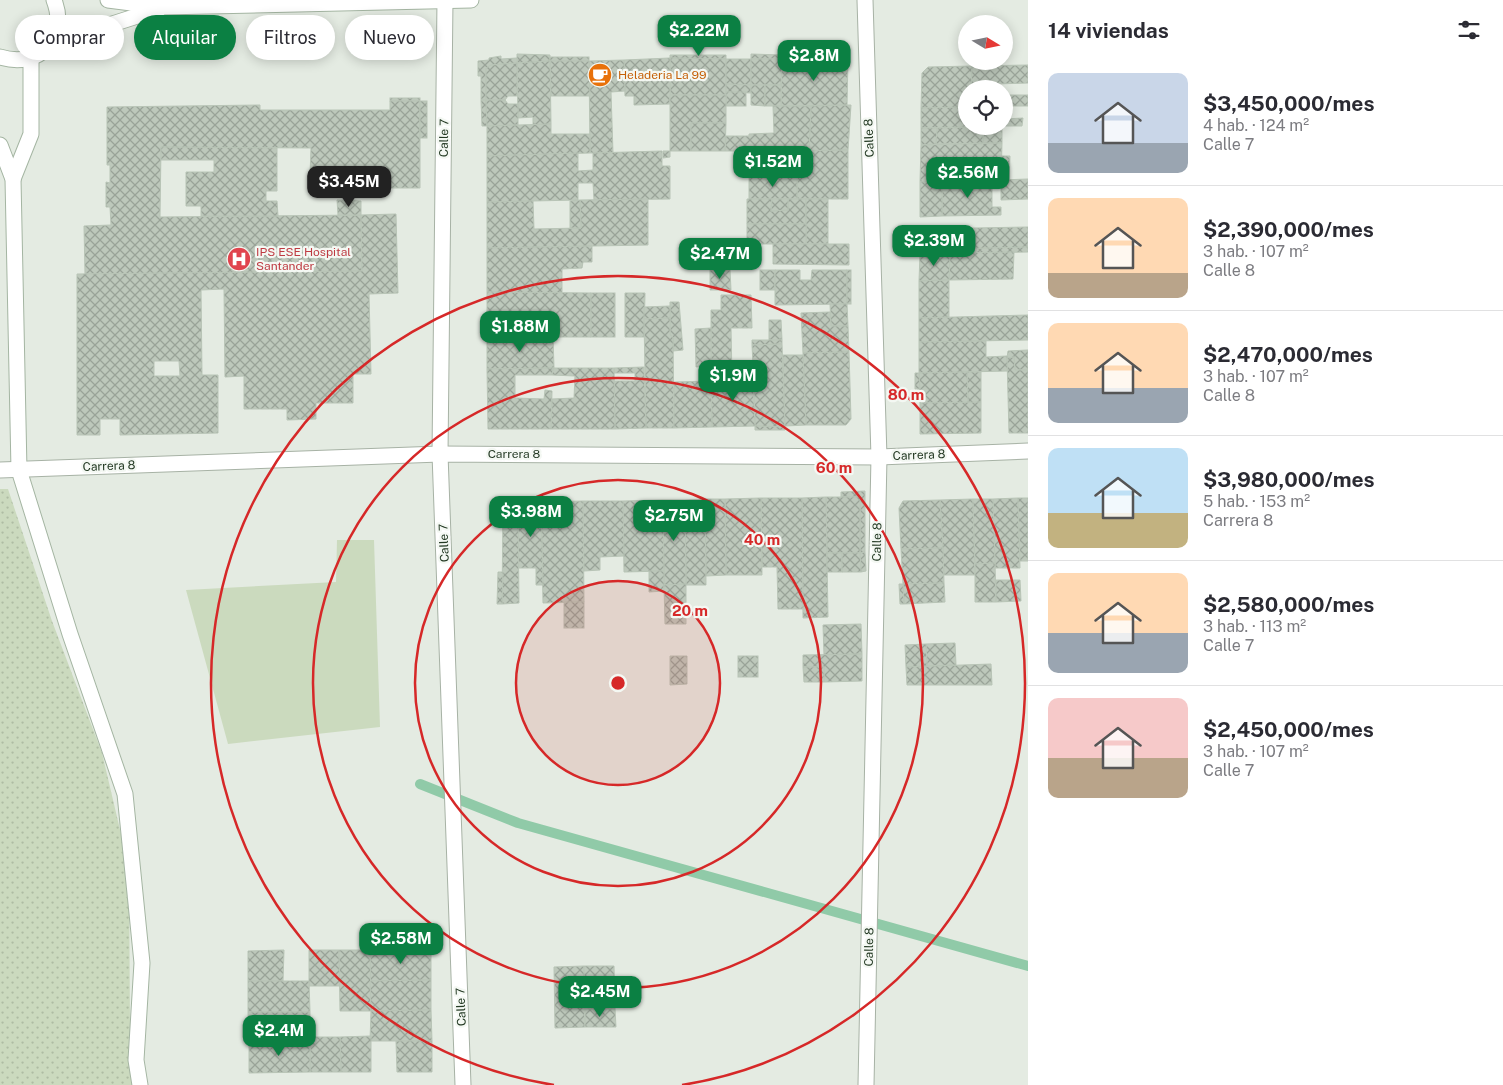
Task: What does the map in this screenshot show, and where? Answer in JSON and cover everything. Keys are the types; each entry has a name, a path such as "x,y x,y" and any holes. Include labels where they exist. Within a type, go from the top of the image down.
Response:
{"street":[{"path":"54,0 58,15"},
{"path":"108,0 163,8 471,0"},
{"name":"Calle 7","path":"445,0 440,454 463,1085"},
{"name":"Calle 8","path":"865,0 879,457 866,1085"},
{"path":"124,20 163,8"},
{"path":"0,57 15,60"},
{"path":"13,179 31,134 31,60"},
{"path":"0,145 13,179 19,470 70,634 125,794 142,963 136,1060 140,1085"},
{"name":"Carrera 8","path":"0,470 440,454 879,457 1028,451"}],"green space":[{"path":"0,489 8,489 52,621 102,753 129,868 132,1085 0,1085"},
{"path":"337,540 374,540 380,727 228,744 186,590 336,582"}],"building":[{"path":"517,54 550,55 550,61 517,63"},
{"path":"751,54 781,55 782,59 751,59"},
{"path":"670,55 726,55 726,59 670,58"},
{"path":"501,56 501,59 517,58 517,63 491,65 486,68 486,100 481,100 481,76 478,76 478,61"},
{"path":"550,57 589,57 589,61 550,61"},
{"path":"670,58 726,59 726,95 670,95"},
{"path":"670,58 670,104 634,105 634,96 625,96 624,60"},
{"path":"726,59 751,59 751,85 726,84"},
{"path":"751,59 782,59 781,85 751,85"},
{"path":"782,59 848,60 847,105 781,106"},
{"path":"624,60 625,91 611,92 613,153 590,153 589,61"},
{"path":"550,61 589,61 590,96 551,96"},
{"path":"550,61 551,124 533,125 533,117 518,118 517,63"},
{"path":"517,63 517,96 508,96 505,100 486,100 486,68 491,65"},
{"path":"1013,65 1028,65 1028,83 1013,83 1013,80 971,80 972,70 1013,70"},
{"path":"958,66 958,70 972,70 971,80 958,80 958,107 921,108 922,73 928,67"},
{"path":"726,84 751,85 751,93 726,92"},
{"path":"751,85 765,85 765,106 751,105"},
{"path":"765,85 781,85 781,106 765,106"},
{"path":"726,92 746,92 746,106 726,106"},
{"path":"670,95 726,95 726,123 691,123 691,151 670,151"},
{"path":"1013,95 1028,95 1028,106 1013,106"},
{"path":"390,98 420,98 420,101 390,101"},
{"path":"481,100 486,100 487,126 482,126"},
{"path":"486,100 505,100 508,104 518,104 518,125 487,126"},
{"path":"390,101 420,101 420,188 326,188 326,175 310,175 311,148 161,147 160,217 361,215 362,271 85,274 84,226 111,225 110,207 106,207 106,182 110,183 110,165 107,165 107,107 260,105 260,110 390,110"},
{"path":"420,101 427,101 427,138 420,138"},
{"path":"851,105 848,150 809,151 811,106"},
{"path":"773,106 811,106 809,151 725,151 726,136 774,133"},
{"path":"958,107 958,127 921,128 921,108"},
{"path":"1023,118 1022,126 1013,126 1013,119"},
{"path":"691,123 726,123 725,151 691,151"},
{"path":"551,124 551,134 590,134 590,153 487,156 487,126"},
{"path":"921,128 937,128 936,144 921,145"},
{"path":"937,128 958,128 958,135 983,135 983,143 936,144"},
{"path":"983,135 1002,135 1002,143 983,143"},
{"path":"1002,143 1001,180 920,182 921,145"},
{"path":"161,147 277,148 277,191 266,191 266,201 277,201 278,216 201,216 201,206 186,206 186,172 214,172 214,160 161,160"},
{"path":"848,150 848,199 797,199 797,151"},
{"path":"662,151 662,166 670,166 670,199 594,200 593,183 578,183 578,200 487,202 487,156 578,153 578,171 593,170 593,153"},
{"path":"663,151 670,151 670,157 663,158"},
{"path":"749,151 797,151 797,176 749,177"},
{"path":"1001,156 1010,156 1009,180 1001,180"},
{"path":"797,176 797,199 749,199 749,177"},
{"path":"1028,179 1028,199 1001,200 1001,180"},
{"path":"992,180 992,207 1001,207 1001,215 942,216 942,181"},
{"path":"942,181 942,216 920,217 920,182"},
{"path":"648,199 648,245 487,248 487,202 533,201 534,229 581,228 580,200"},
{"path":"747,199 772,199 771,211 788,210 788,199 806,199 806,224 747,224"},
{"path":"772,199 788,199 788,210 771,211"},
{"path":"806,199 828,199 828,244 806,244"},
{"path":"337,200 361,201 361,215 338,215"},
{"path":"580,200 581,228 570,228 570,201"},
{"path":"396,214 398,293 369,294 371,374 353,374 353,403 316,403 316,419 287,420 287,409 244,409 244,376 225,377 224,289 201,290 202,375 218,375 218,433 120,435 120,419 100,419 100,435 77,435 77,274 362,271 361,215","holes":["154,361 179,361 180,376 154,376"]},
{"path":"747,224 806,224 806,244 747,244"},
{"path":"1028,227 1028,247 919,250 920,229"},
{"path":"710,244 751,244 751,269 710,270"},
{"path":"773,244 849,244 849,265 773,264"},
{"path":"592,246 592,262 583,262 582,268 562,269 562,293 487,292 487,248"},
{"path":"1028,247 1028,252 920,254 919,250"},
{"path":"1014,252 1013,279 949,280 950,253"},
{"path":"950,253 949,280 919,281 920,254"},
{"path":"710,270 730,270 731,290 710,290"},
{"path":"760,270 775,270 775,290 760,290"},
{"path":"775,270 800,270 800,280 811,280 812,270 847,270 847,304 775,305"},
{"path":"847,270 851,270 851,304 847,304"},
{"path":"949,280 949,317 919,318 919,281"},
{"path":"487,292 591,293 591,337 487,337"},
{"path":"591,293 615,293 615,337 591,337"},
{"path":"625,293 645,293 644,337 625,337"},
{"path":"721,295 751,295 752,328 731,328 732,378 711,378 711,310 721,310"},
{"path":"670,302 679,302 683,350 673,351 673,337 670,335"},
{"path":"830,304 847,304 848,326 831,326"},
{"path":"670,306 670,318 644,319 644,307"},
{"path":"830,312 831,326 848,326 849,352 803,353 801,313"},
{"path":"1028,315 1028,340 919,342 919,318"},
{"path":"670,318 670,335 673,337 674,428 646,428 644,319"},
{"path":"769,320 781,320 782,340 769,340"},
{"path":"711,328 711,366 696,367 695,329"},
{"path":"487,337 553,337 554,368 487,369"},
{"path":"752,340 782,340 782,344 752,345"},
{"path":"986,341 986,357 1007,356 1008,371 919,373 919,342"},
{"path":"782,344 785,427 755,426 754,392 765,391 765,383 754,384 752,345"},
{"path":"1028,350 1028,370 1015,370 1014,357 1007,358 1008,351"},
{"path":"849,352 851,419 846,425 806,425 803,353"},
{"path":"783,355 803,355 806,425 785,426"},
{"path":"1014,357 1015,370 1028,370 1028,433 1009,433 1007,358"},
{"path":"644,367 646,428 615,429 614,381 635,381 635,373 614,373 614,368"},
{"path":"553,368 614,368 615,429 551,429 552,399 574,398 575,376 552,375"},
{"path":"553,368 552,375 515,375 515,398 544,399 545,390 552,391 551,429 488,429 487,369"},
{"path":"967,372 981,372 981,402 968,403"},
{"path":"967,372 968,403 920,403 919,373"},
{"path":"915,373 919,373 920,389 915,389"},
{"path":"711,378 753,378 755,426 712,427"},
{"path":"711,381 712,427 674,428 674,382"},
{"path":"981,402 981,433 920,434 920,403"},
{"path":"755,426 785,427 785,430 755,430"},
{"path":"865,491 865,552 860,553 860,497 841,497 841,492"},
{"path":"826,497 860,497 860,553 827,553"},
{"path":"826,497 828,617 803,618 802,498"},
{"path":"761,498 802,498 803,609 778,609 777,567 762,567"},
{"path":"761,498 762,575 726,575 725,499"},
{"path":"1018,498 1020,568 995,568 993,499"},
{"path":"1018,498 1028,498 1028,561 1020,561"},
{"path":"705,499 725,499 726,575 706,576"},
{"path":"705,499 706,585 686,585 685,500"},
{"path":"973,499 975,575 944,575 940,500"},
{"path":"973,499 993,499 995,563 975,564"},
{"path":"663,500 685,500 686,584 664,585"},
{"path":"663,500 664,571 624,572 623,501"},
{"path":"940,500 943,548 901,549 899,508 903,501"},
{"path":"583,501 623,501 624,556 600,557 600,570 584,571"},
{"path":"583,501 584,602 543,603 541,502"},
{"path":"541,502 543,585 536,585 536,568 518,568 518,503"},
{"path":"506,503 518,503 519,603 502,604 503,507"},
{"path":"943,548 944,583 903,584 901,549"},
{"path":"865,552 866,571 861,572 860,553"},
{"path":"827,553 842,553 842,572 827,572"},
{"path":"842,553 860,553 861,572 842,572"},
{"path":"995,563 996,602 975,602 975,564"},
{"path":"649,571 664,571 664,591 649,592"},
{"path":"498,572 503,572 502,604 497,604"},
{"path":"996,580 1020,580 1021,601 996,602"},
{"path":"944,583 945,602 904,604 903,584"},
{"path":"686,584 686,624 665,624 664,585"},
{"path":"899,584 903,584 904,604 900,604"},
{"path":"564,602 584,602 584,628 564,628"},
{"path":"861,624 862,654 824,655 823,625"},
{"path":"955,643 956,665 927,666 926,644"},
{"path":"926,644 927,666 906,667 905,645"},
{"path":"862,654 862,681 824,682 824,667 803,667 803,655"},
{"path":"670,656 687,656 687,684 670,685"},
{"path":"738,656 758,656 758,677 738,677"},
{"path":"991,664 992,685 907,685 906,667"},
{"path":"803,667 824,667 824,682 804,682"},
{"path":"431,949 431,980 370,981 370,950"},
{"path":"284,950 283,981 248,981 248,951"},
{"path":"309,950 339,950 340,986 309,986"},
{"path":"339,950 370,950 371,1011 340,1011"},
{"path":"584,966 585,1027 555,1028 554,967"},
{"path":"584,966 614,966 615,1009 585,1009"},
{"path":"431,980 431,1010 371,1011 370,981"},
{"path":"248,981 309,981 310,1012 248,1012"},
{"path":"585,1009 615,1009 616,1027 585,1027"},
{"path":"431,1010 432,1041 370,1041 371,1011"},
{"path":"248,1012 310,1012 310,1042 249,1042"},
{"path":"371,1036 371,1072 341,1072 340,1037"},
{"path":"310,1037 340,1037 341,1072 310,1072"},
{"path":"396,1041 432,1041 432,1072 397,1072"},
{"path":"249,1042 310,1042 310,1072 249,1073"}],"waterway":[{"path":"420,784 518,823 1028,966"}],"place":[{"name":"Heladeria La 99","path":"600,75"},
{"name":"IPS ESE Hospital Santander","path":"239,259"}]}
